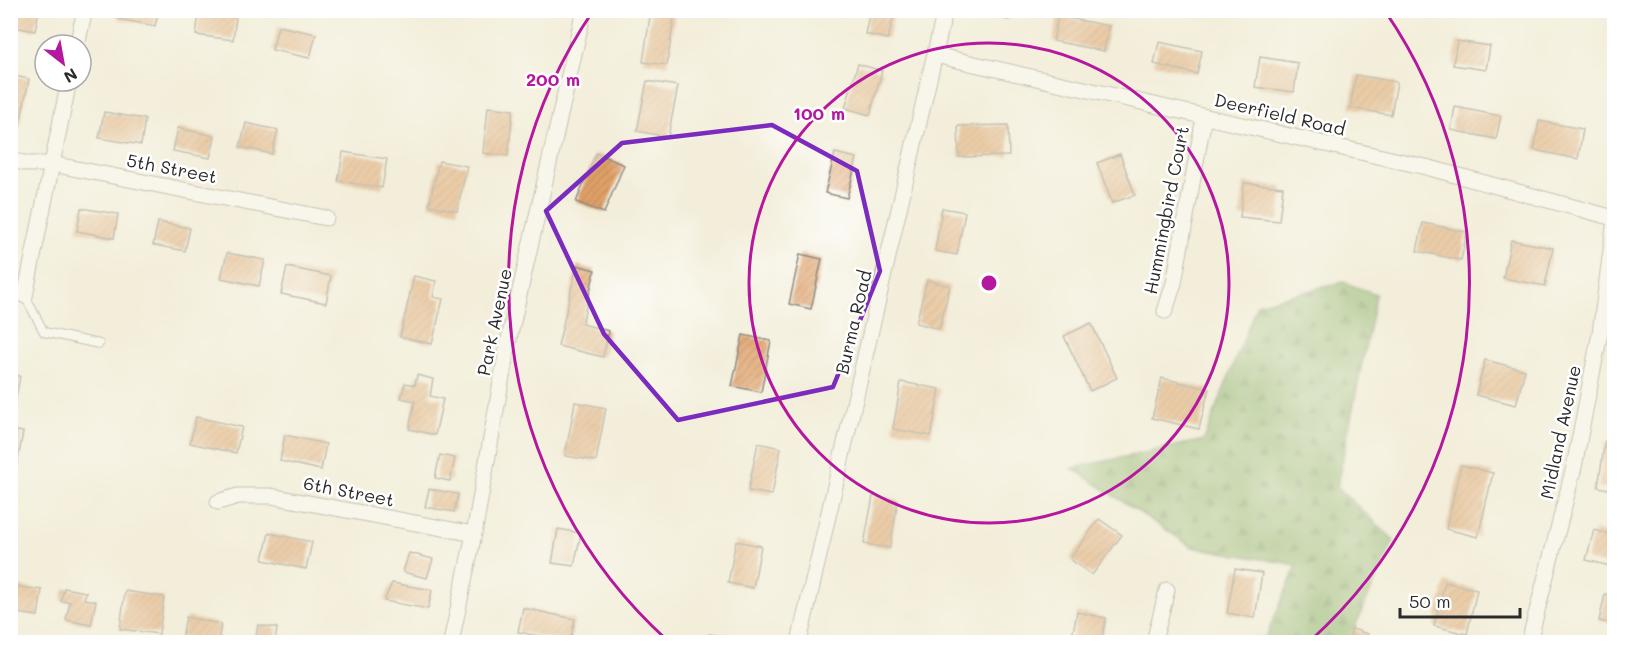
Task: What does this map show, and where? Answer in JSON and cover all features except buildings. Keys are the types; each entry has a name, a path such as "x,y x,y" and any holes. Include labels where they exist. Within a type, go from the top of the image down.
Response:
{"street":[{"path":"80,33 85,10"},
{"name":"Park Avenue","path":"451,642 474,534 508,343 584,10"},
{"name":"Burma Road","path":"799,642 945,10"},
{"name":"Deerfield Road","path":"935,55 1426,168 1614,218"},
{"path":"25,296 67,93"},
{"name":"Hummingbird Court","path":"1165,311 1174,283 1204,117"},
{"name":"5th Street","path":"10,160 29,164 52,164 326,218"},
{"name":"Midland Avenue","path":"1529,642 1574,467 1600,333 1614,227"},
{"name":"6th Street","path":"218,502 238,496 271,496 474,534"},
{"path":"1154,642 1167,590"}],"lane":[{"path":"25,296 44,332 99,344"}],"highlighted area":[{"path":"772,125 857,171 880,271 833,387 678,420 604,334 546,211 622,143"}],"green space":[{"path":"1343,282 1376,294 1337,487 1394,540 1348,642 1231,642 1266,637 1297,565 1192,547 1072,468 1204,440 1257,304"}]}
